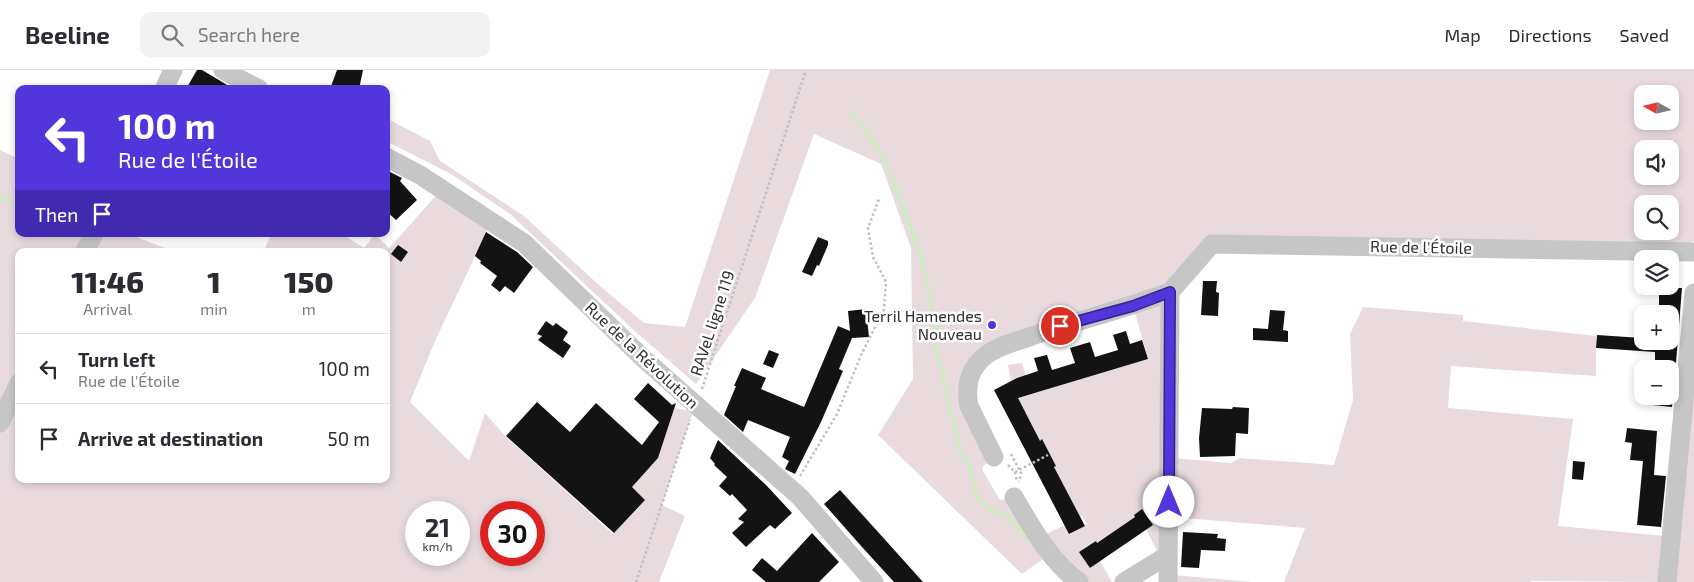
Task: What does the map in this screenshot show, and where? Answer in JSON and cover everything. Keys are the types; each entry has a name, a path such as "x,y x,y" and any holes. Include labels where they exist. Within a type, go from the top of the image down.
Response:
{"street":[{"path":"166,85 173,70"},
{"path":"223,70 251,85"},
{"name":"Rue de la Révolution","path":"390,158 420,175 524,243 695,406 800,497 874,582"},
{"name":"Rue de l'Étoile","path":"1002,455 969,406 968,400 969,376 986,356 998,348 1060,326 1133,306 1170,292 1212,244 1694,252"},
{"path":"1168,582 1170,292"},
{"path":"1667,582 1694,293"},
{"path":"0,423 15,391"},
{"path":"1014,497 1032,528 1055,560 1079,582"},
{"path":"1124,582 1168,555"}],"path":[{"name":"RAVeL ligne 119","path":"636,582 806,70"},
{"path":"792,490 837,414 861,355 884,309 886,282 873,257 868,228 879,199"},
{"path":"1002,455 1019,470 1021,477 1018,483 1015,472 1002,455"},
{"path":"1015,472 1048,455"}],"shaded area":[{"name":"Terril Hamendes Nouveau","path":"770,70 1694,70 1694,241 1682,248 1221,249 1182,273 1170,292 1169,541 1157,551 1146,529 1142,510 1134,515 1135,517 1080,552 1100,561 1112,582 1089,582 1065,564 1044,535 1065,525 1070,534 1087,524 1082,516 1080,517 1054,468 1056,466 1042,440 1039,441 1014,391 1016,390 1011,381 1008,365 1022,363 1032,394 1148,359 1133,306 1027,338 969,376 994,457 982,467 983,471 1000,500 1014,497 1043,559 1022,574 878,435 913,379 911,248 881,164 814,134 755,298 696,384 638,334 510,214 451,174 390,143 390,120 430,141 440,161 524,216 601,287 644,323 685,327"},
{"path":"0,150 15,157 15,237 136,237 165,248 15,248 15,483 390,483 389,248 442,189 488,229 435,341 410,402 469,461 485,413 506,437 613,534 645,500 632,487 658,458 674,408 693,411 662,505 685,516 659,582 0,582"},
{"path":"270,237 347,237 364,248 265,248"},
{"path":"373,237 378,237 389,248 364,248"},
{"path":"1363,307 1463,315 1463,321 1596,336 1596,376 1451,366 1448,408 1573,419 1558,526 1665,536 1659,582 1284,582 1305,528 1172,517 1172,458 1231,463 1240,458 1334,465 1353,400 1350,334"},
{"path":"1694,346 1694,582 1673,582"},
{"path":"1173,575 1252,582 1172,582"}],"building":[{"path":"197,70 202,70 227,85 188,85"},
{"path":"337,70 363,70 360,85 331,85"},
{"path":"390,172 402,178 400,181 417,200 396,220 390,215"},
{"path":"486,232 517,252 533,267 514,293 505,286 500,292 491,285 497,276 480,263 481,261 475,256"},
{"path":"818,237 828,241 828,245 819,266 817,265 812,276 802,272"},
{"path":"398,245 408,252 401,262 391,254"},
{"path":"1203,281 1217,281 1216,292 1219,293 1218,316 1201,315"},
{"path":"1679,288 1682,288 1679,326 1679,305 1659,305 1659,295 1679,295"},
{"path":"866,309 869,337 852,338 839,369 843,371 821,422 795,474 785,469 789,461 782,457 790,437 748,420 743,432 724,415 736,386 734,386 742,368 766,378 761,389 804,407 838,326 850,331 848,311"},
{"path":"1270,310 1285,311 1283,330 1288,331 1288,342 1253,340 1253,328 1268,329"},
{"path":"546,321 553,326 556,323 568,332 563,340 571,346 563,358 538,340 542,336 537,334"},
{"path":"1126,331 1130,344 1142,340 1148,359 1018,398 1040,441 1042,439 1056,466 1054,467 1085,526 1069,534 994,390 1017,378 1038,371 1034,358 1047,355 1052,370 1075,363 1070,348 1090,342 1095,357 1118,350 1113,335"},
{"path":"1597,335 1634,337 1634,350 1677,350 1676,360 1655,360 1655,352 1596,348"},
{"path":"769,350 779,354 773,368 763,364"},
{"path":"648,383 672,405 676,403 658,458 632,487 645,500 614,533 506,436 537,402 570,432 596,403 642,445 659,422 634,399"},
{"path":"1653,405 1672,405 1672,407"},
{"path":"1233,407 1249,408 1248,434 1236,433 1235,456 1200,457 1199,438 1202,408 1232,409"},
{"path":"1627,428 1657,431 1654,475 1666,476 1661,527 1637,525 1643,461 1630,460 1632,443 1625,442"},
{"path":"718,440 767,486 792,513 775,529 770,525 746,547 732,533 744,522 738,519 747,510 732,494 730,496 719,486 727,477 714,465 710,458"},
{"path":"1573,461 1585,462 1583,480 1572,479"},
{"path":"840,490 923,582 894,582 862,547 824,504"},
{"path":"1142,509 1153,525 1090,568 1079,552 1096,541 1097,543 1135,517 1134,515"},
{"path":"1183,532 1218,534 1217,538 1226,539 1225,551 1201,550 1199,568 1181,567"},
{"path":"812,533 839,562 819,582 766,582 752,570 762,558 777,571"}],"waterway":[{"path":"851,114 863,125 887,165 920,252 935,320 935,347 960,451 971,469 973,487 980,501 987,508 1008,517 1026,539"},
{"path":"0,196 15,205"}],"place":[{"name":"Terril Hamendes Nouveau","path":"992,325"}],"route":[{"path":"1060,326 1133,306 1170,292 1169,502"}]}
